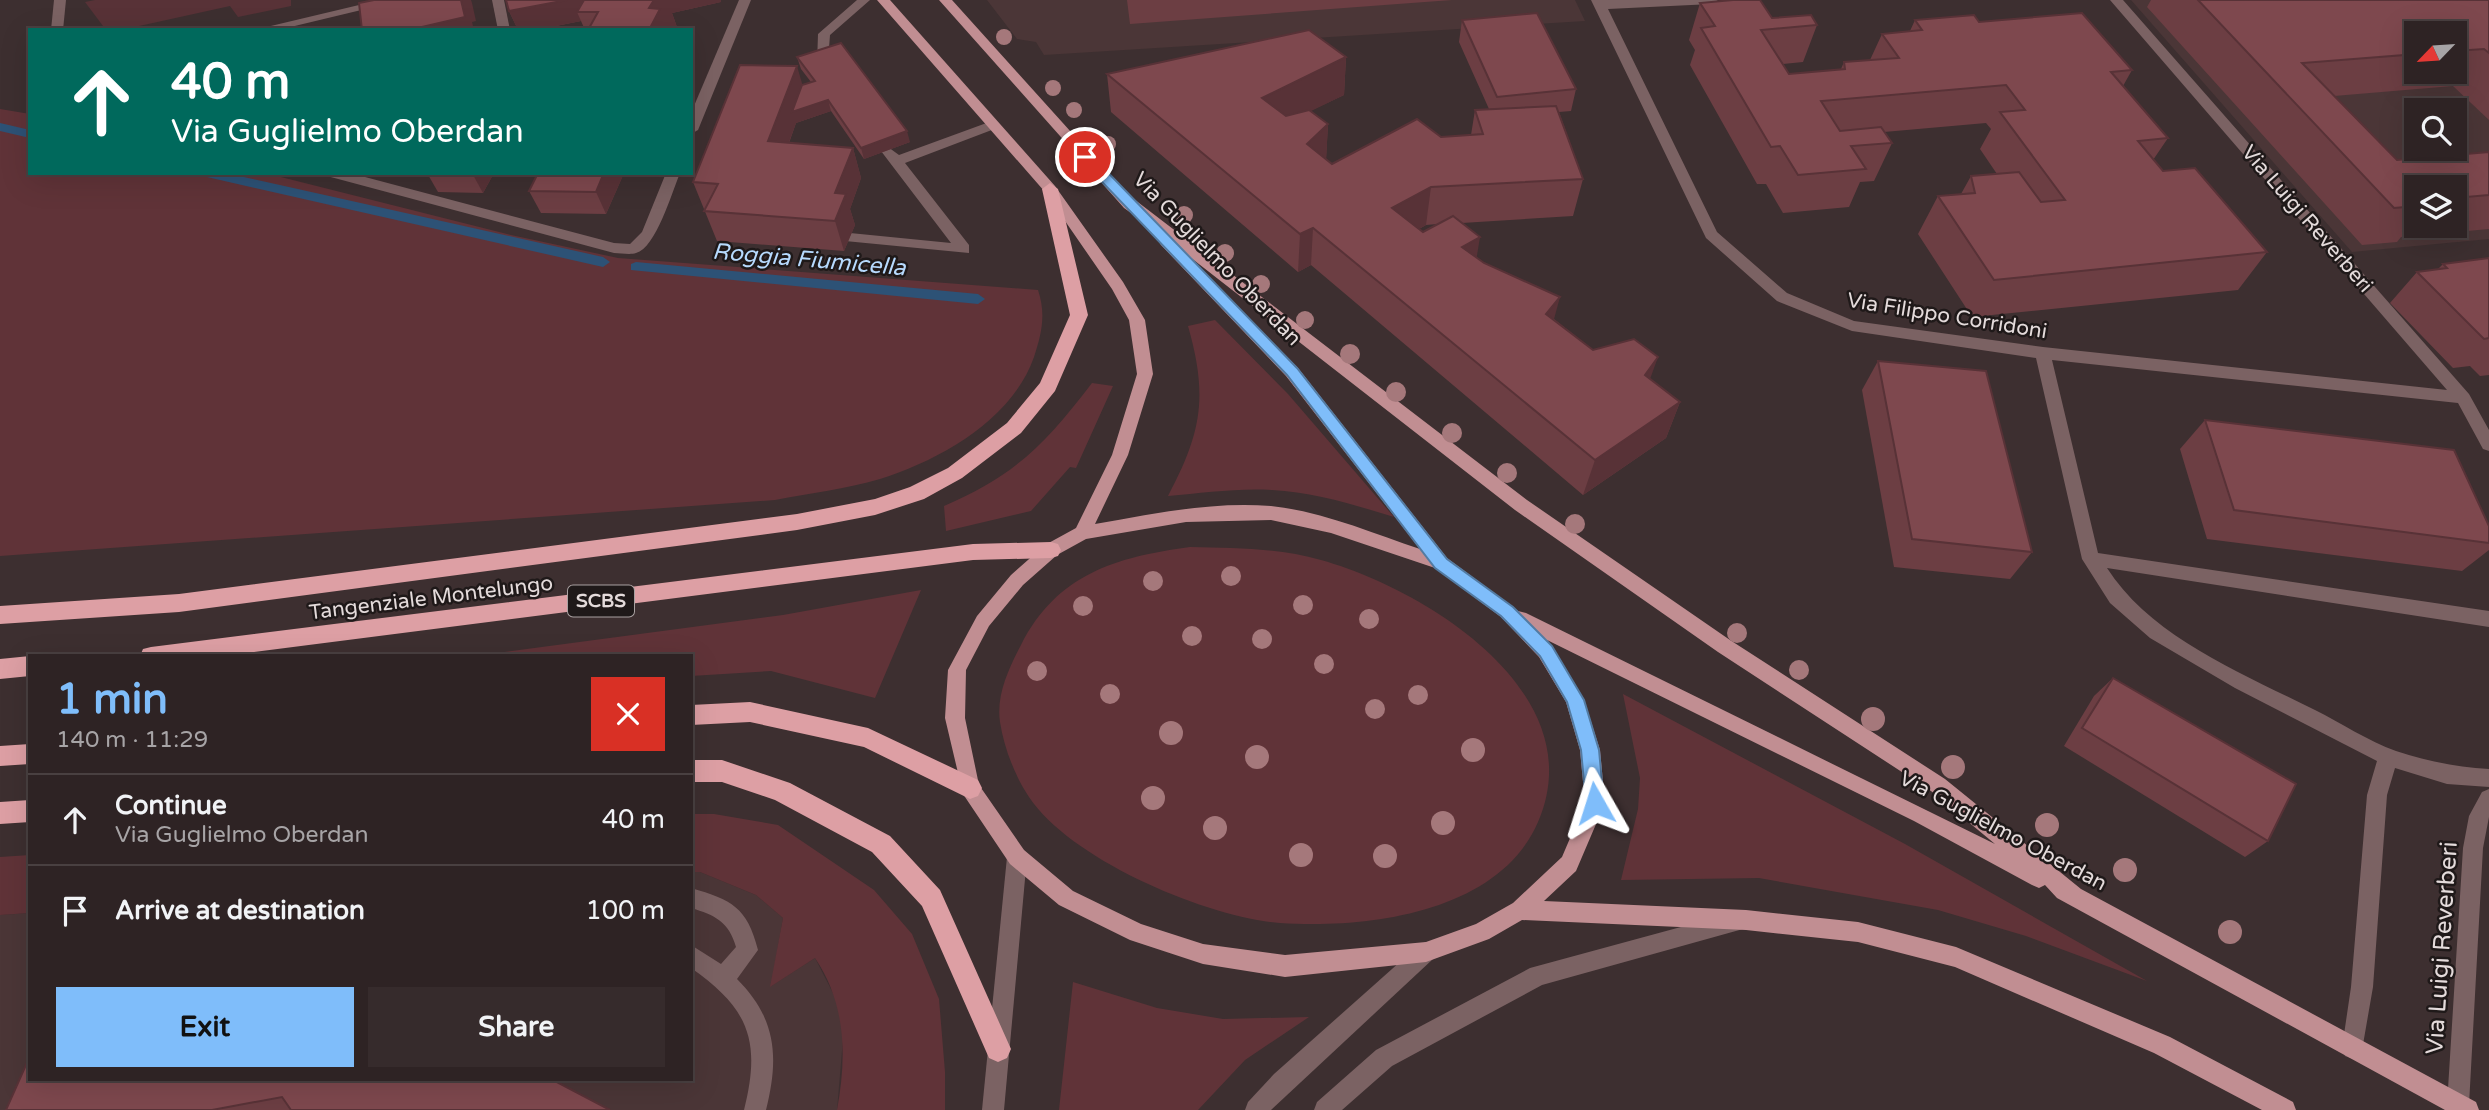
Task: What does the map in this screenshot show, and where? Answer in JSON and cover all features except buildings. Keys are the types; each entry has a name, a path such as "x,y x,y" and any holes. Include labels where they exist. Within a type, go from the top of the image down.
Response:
{"highway":[{"path":"0,615 179,603 770,526 875,507 917,493 955,473 1014,428 1048,386 1079,315 1050,189"},
{"name":"Tangenziale Montelungo","path":"167,654 973,552 1051,551"},
{"path":"0,669 28,666"},
{"path":"693,715 750,712 868,738 970,788"},
{"path":"0,756 28,754"},
{"path":"693,771 722,771 782,791 881,844 931,898 998,1049"},
{"path":"0,813 28,811"}],"main road":[{"path":"883,0 1050,189 1118,286 1136,320 1145,374 1120,455 1082,533"},
{"name":"Via Guglielmo Oberdan","path":"944,0 1121,196 1292,372 1441,563"},
{"path":"1121,196 1521,505 1724,646 1938,785 2073,895"},
{"path":"1271,513 1332,526 1441,563 1507,612 1546,651 1575,700 1590,750 1595,803 1569,864 1520,910 1482,932 1426,952 1285,966 1203,954 1137,933 1066,898 1017,857 970,788 955,718 957,670 983,621 1017,579 1051,551 1082,533 1185,515 1271,513"},
{"name":"Via Guglielmo Oberdan","path":"1507,612 1921,815 2463,1107"},
{"path":"1520,910 1746,920 1858,932 1956,957 2162,1045 2285,1110"}],"street":[{"path":"57,28 60,0"},
{"path":"269,28 397,0"},
{"path":"498,0 504,28"},
{"path":"693,125 745,0"},
{"path":"822,61 824,34 864,0"},
{"path":"1599,3 1712,0"},
{"name":"Via Luigi Reverberi","path":"2116,0 2463,398 2489,445"},
{"name":"Via Filippo Corridoni","path":"1599,3 1711,235 1782,297 1852,326 2043,353 2463,398"},
{"path":"329,15 330,28"},
{"path":"850,238 964,249 892,156 992,125"},
{"path":"340,175 614,248 634,249 648,234 672,175"},
{"path":"2043,353 2091,559 2116,598 2156,633 2242,682 2388,757 2447,775 2489,778"},
{"path":"2091,559 2489,619"},
{"path":"2353,1048 2362,987 2377,795 2388,757"},
{"name":"Via Luigi Reverberi","path":"2463,1107 2473,848 2479,816 2489,798"},
{"path":"993,1110 1017,857"},
{"path":"693,899 723,907 742,924 747,950 724,978"},
{"path":"1325,1110 1384,1058 1538,975 1746,920"},
{"path":"1256,1110 1282,1082 1426,952"},
{"path":"693,956 724,978 737,992 758,1034 764,1069 755,1110"}],"shaded area":[{"path":"987,0 1575,0 1585,21 1044,55 1036,42 1017,39"},
{"path":"2131,0 2459,0 2489,26 2489,239 2352,252"},
{"path":"0,109 28,114 28,175 273,175 511,235 618,258 1038,290 1042,315 1039,340 1024,380 1009,400 991,418 949,449 903,471 854,486 775,500 0,556"},
{"path":"1215,320 1288,394 1394,517 1334,500 1287,491 1220,491 1168,496 1195,433 1198,413 1198,373 1188,326"},
{"path":"1092,383 1113,386 1076,468 1070,467 1031,511 946,531 944,506 991,483 1027,456"},
{"path":"1190,547 1289,553 1321,560 1362,574 1407,595 1450,622 1490,654 1521,690 1542,731 1549,775 1538,822 1519,853 1493,877 1462,896 1427,909 1352,923 1280,923 1215,910 1142,881 1107,863 1049,820 1029,797 1019,780 1007,752 1000,722 1002,692 1021,645 1052,601 1091,573 1137,557"},
{"path":"921,590 875,698 771,671 693,676 693,654 489,654 783,615"},
{"path":"1623,694 1905,844 2147,981 2026,936 1938,910 1759,878 1621,880 1638,809 1640,778"},
{"path":"693,814 714,814 778,825 874,890 912,934 939,999 945,1110 837,1110 842,1070 841,1031 833,994 815,958 770,987 783,918 756,895 700,872 693,872"},
{"path":"28,855 28,913 0,915 0,857"},
{"path":"693,872 700,872 756,895 783,918 771,986 815,958 835,997 841,1017 843,1039 837,1110 0,1110 0,915 28,913 28,1081 693,1081"},
{"path":"1073,982 1157,1008 1223,1019 1309,1017 1245,1060 1198,1110 1059,1110"}],"waterway":[{"name":"Roggia Fiumicella","path":"0,127 28,134"},
{"name":"Roggia Fiumicella","path":"216,175 603,262"},
{"name":"Roggia Fiumicella","path":"636,267 978,299"}],"route":[{"path":"1085,157 1292,372 1441,563 1507,612 1546,651 1575,700 1590,750 1595,803"}]}
